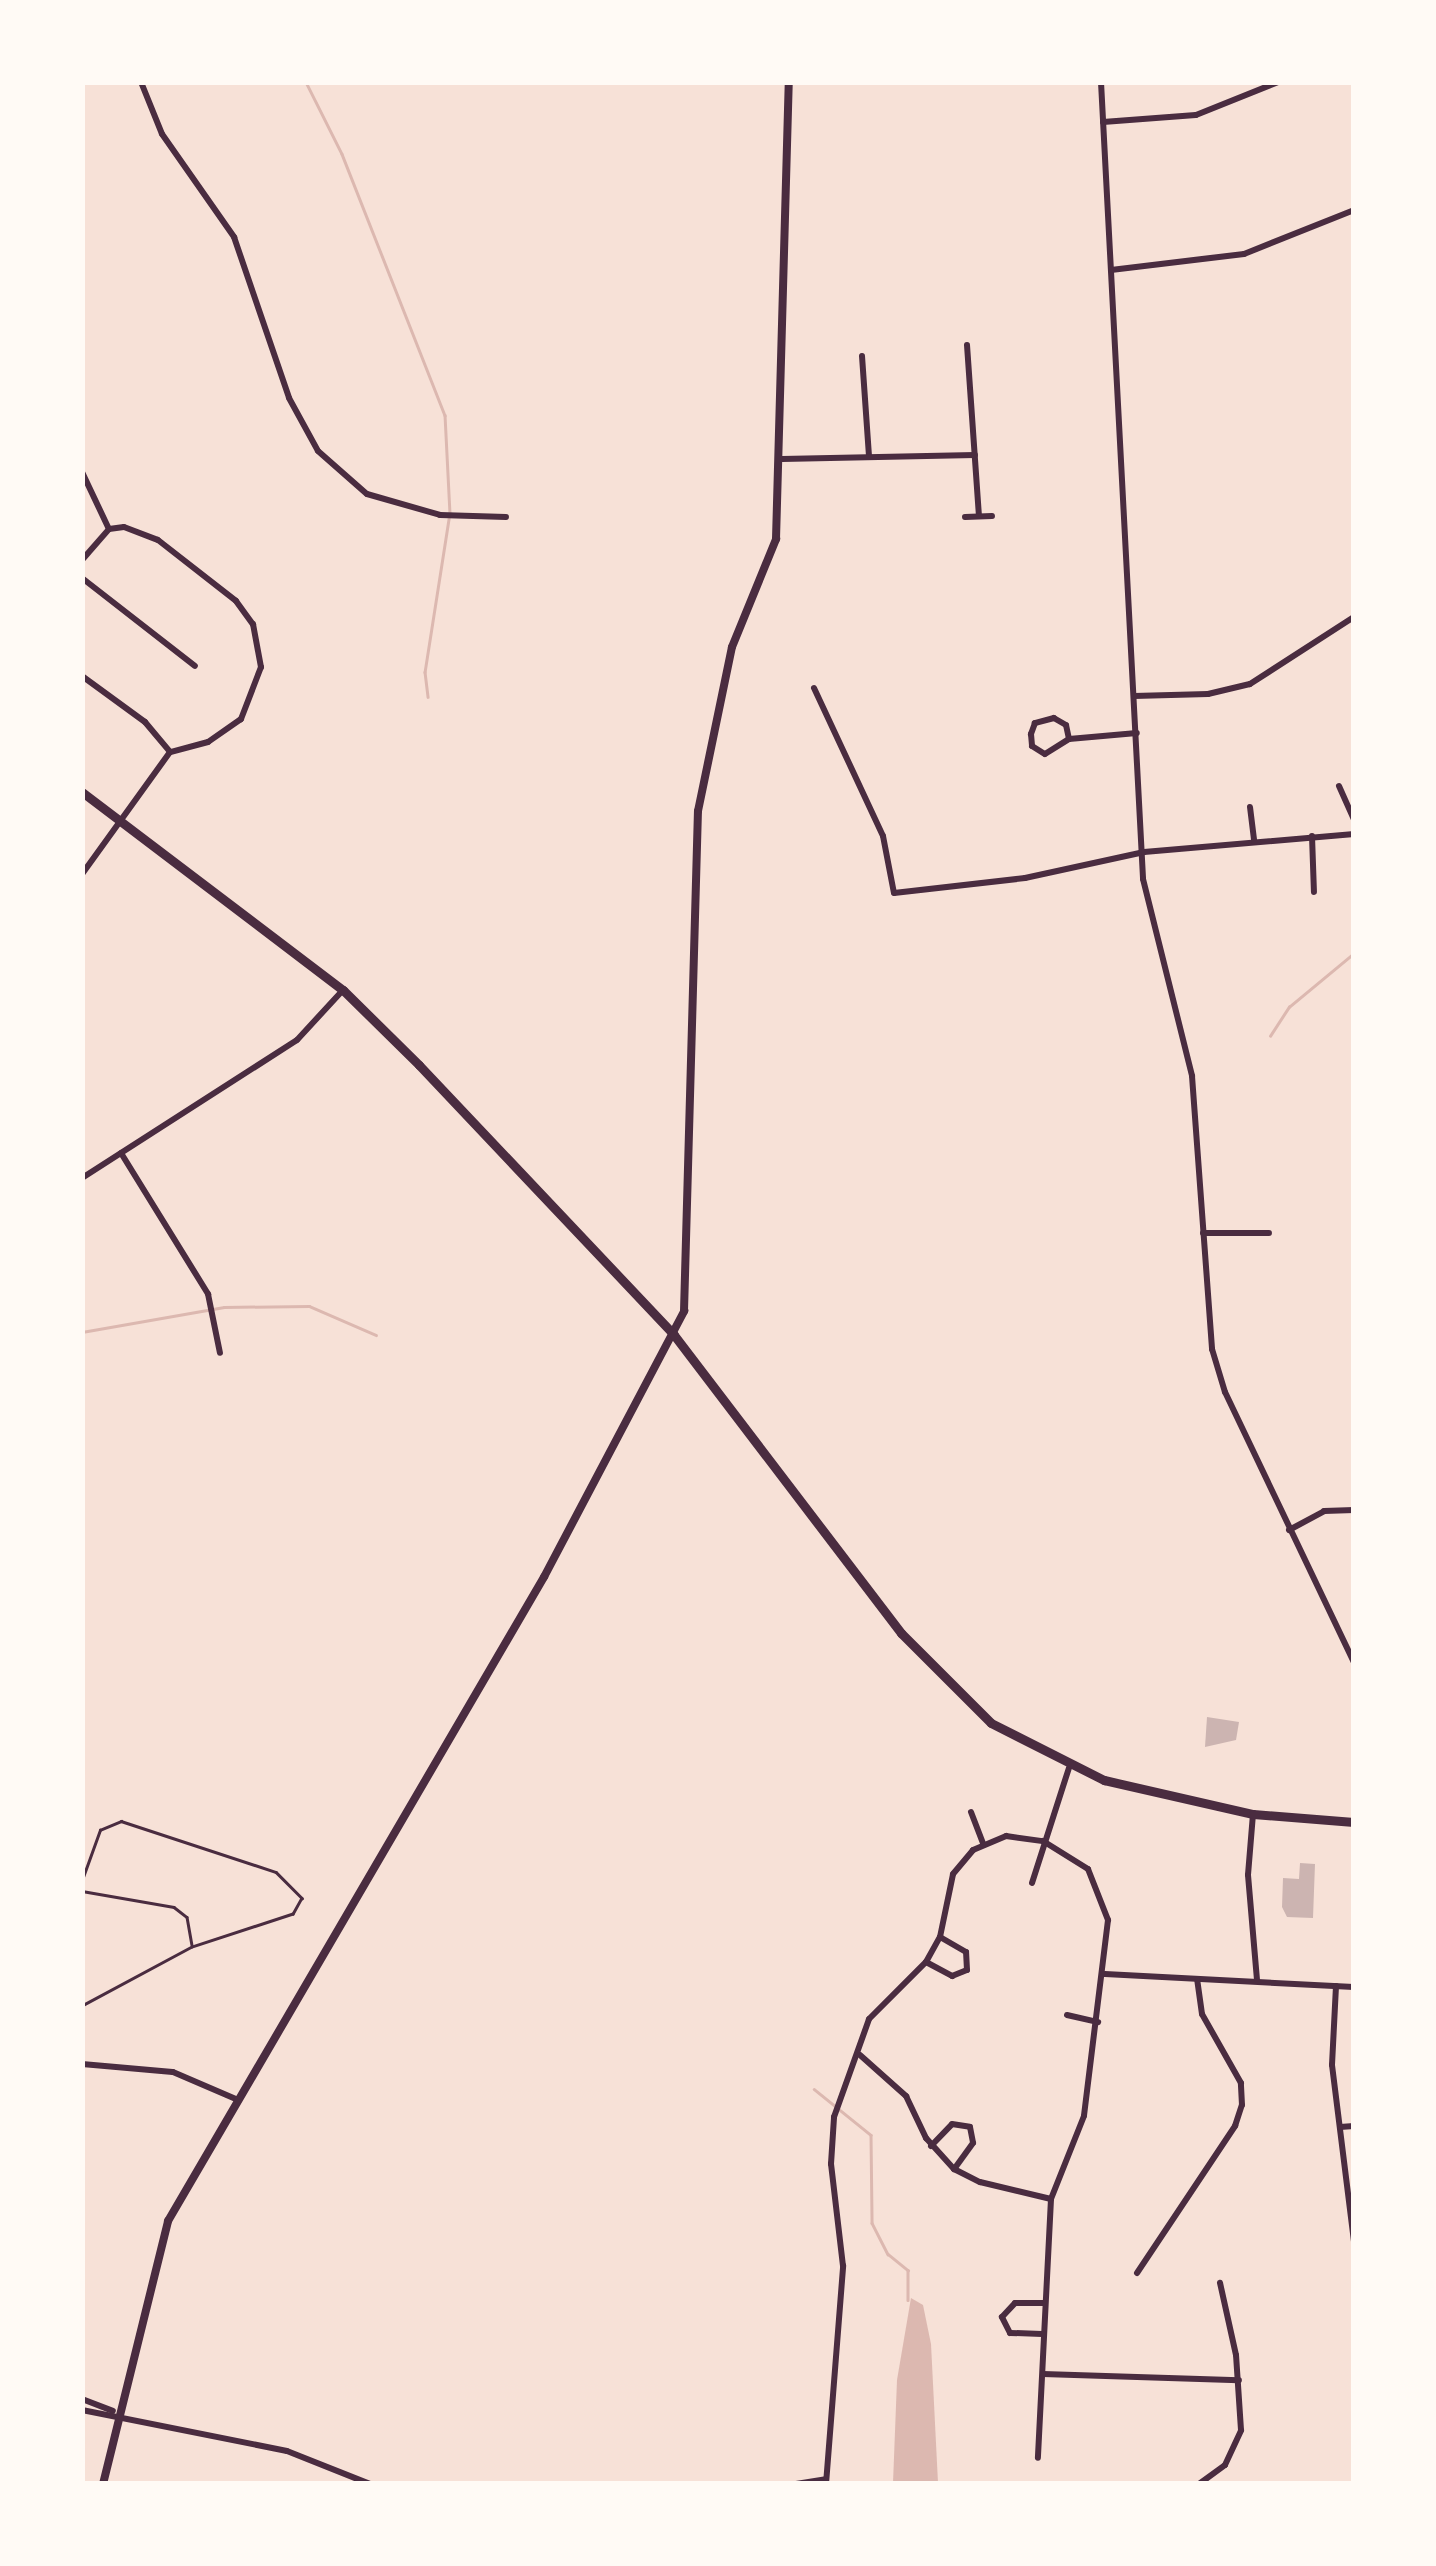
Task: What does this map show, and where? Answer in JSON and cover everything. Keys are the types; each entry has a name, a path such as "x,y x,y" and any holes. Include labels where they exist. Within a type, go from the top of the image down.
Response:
{"main road":[{"path":"82,792 343,990 674,1336 924,1659 991,1723 1069,1768 1253,1814 1354,1822"}],"street":[{"path":"140,82 162,134 234,237 289,398 318,450 367,494 440,515 506,517"},
{"path":"103,2484 162,2232 236,2099 544,1577 674,1336 690,1273 698,811 732,647 776,540 782,459 789,82"},
{"path":"1101,82 1146,903 1192,1076 1212,1349 1289,1530 1354,1662"},
{"path":"1103,122 1196,115 1278,82"},
{"path":"1111,270 1244,254 1354,210"},
{"path":"967,345 979,516"},
{"path":"862,356 870,457"},
{"path":"782,459 974,454"},
{"path":"82,472 109,529"},
{"path":"965,517 992,516"},
{"path":"82,560 109,529"},
{"path":"82,874 170,752 208,742 241,719 256,694 259,642 236,601 183,559 136,530 109,529"},
{"path":"82,578 195,666"},
{"path":"1134,696 1208,694 1250,684 1354,616"},
{"path":"82,676 145,722 170,752"},
{"path":"814,688 883,836 894,893 1025,878 1144,852 1354,834"},
{"path":"1069,739 1066,725 1054,718 1035,723 1031,734 1032,746 1044,754 1069,739 1137,733"},
{"path":"1338,786 1354,820"},
{"path":"1250,807 1254,842"},
{"path":"1312,836 1314,892"},
{"path":"82,1178 297,1040 343,990"},
{"path":"121,1153 208,1294 220,1353"},
{"path":"1203,1234 1268,1233"},
{"path":"1289,1530 1324,1511 1354,1510"},
{"path":"1032,1883 1069,1768"},
{"path":"971,1812 984,1844"},
{"path":"1253,1814 1248,1875 1257,1981"},
{"path":"796,2484 826,2481 844,2266 831,2137 878,2006 926,1962 940,1937 954,1874 984,1844 1006,1836 1044,1840 1097,1882 1108,1920 1105,1974 1084,2116 1050,2199 1038,2458"},
{"path":"926,1962 952,1976 968,1970 966,1952 940,1937"},
{"path":"1105,1974 1354,1986"},
{"path":"1137,2273 1235,2126 1242,2105 1240,2083 1202,2014 1197,1980"},
{"path":"1336,1986 1332,2065 1354,2242"},
{"path":"1068,2015 1098,2022"},
{"path":"860,2055 906,2096 931,2146 954,2169 980,2182 1050,2199"},
{"path":"82,2064 173,2072 236,2099"},
{"path":"931,2146 952,2124 970,2127 974,2142 954,2169"},
{"path":"1340,2127 1354,2126"},
{"path":"1199,2484 1233,2454 1240,2430 1238,2380 1220,2283"},
{"path":"1042,2334 1010,2333 1002,2316 1014,2302 1043,2303"},
{"path":"1042,2374 1238,2380"},
{"path":"82,2399 119,2414"},
{"path":"82,2410 119,2414 287,2451 370,2484"}],"path":[{"path":"82,1880 100,1830 121,1821 276,1872 302,1898 293,1914 192,1947 82,2006"},
{"path":"82,1892 174,1907 187,1917 192,1947"}],"shaded area":[{"path":"911,2298 923,2305 931,2344 938,2483 893,2483 897,2380"}],"building":[{"path":"1207,1717 1239,1722 1236,1740 1205,1747"},
{"path":"1300,1863 1315,1864 1313,1918 1287,1917 1282,1907 1283,1878 1299,1879"}],"waterway":[{"path":"306,82 342,154 445,415 450,513 425,672 428,697"},
{"path":"1270,1036 1289,1007 1354,953"},
{"path":"82,1332 224,1307 309,1306 376,1335"},
{"path":"814,2089 871,2135 872,2223 888,2254 908,2270 908,2300"}]}
